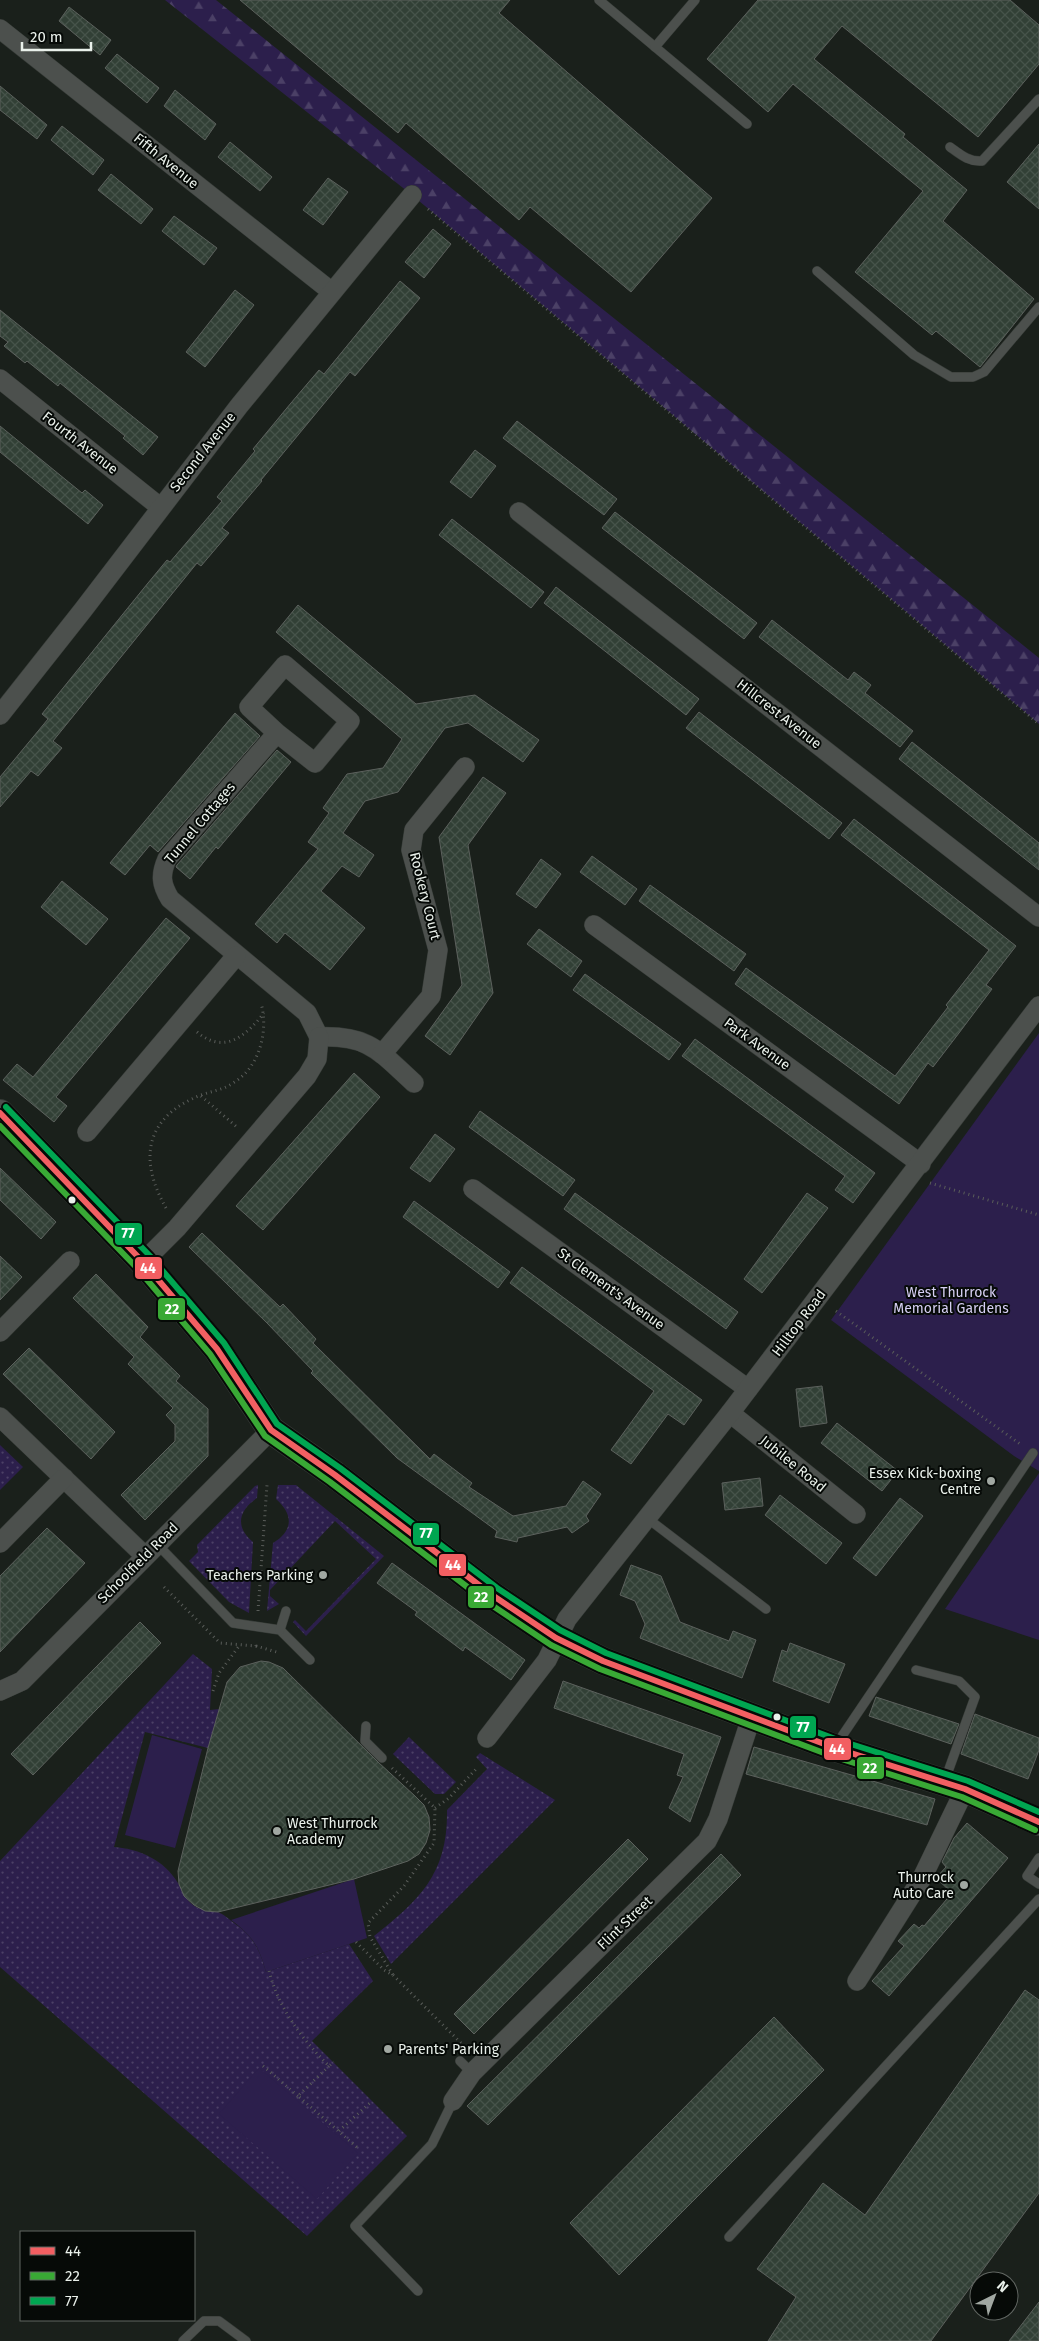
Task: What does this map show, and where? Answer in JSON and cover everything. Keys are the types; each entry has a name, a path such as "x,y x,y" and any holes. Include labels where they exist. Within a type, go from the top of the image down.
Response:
{"street":[{"name":"Fifth Avenue","path":"0,29 332,292"},
{"name":"Second Avenue","path":"0,715 83,610 160,507 332,292 412,196"},
{"name":"Fourth Avenue","path":"0,380 160,507"},
{"name":"Hillcrest Avenue","path":"520,512 1039,917"},
{"path":"285,665 350,721 315,763 277,733 248,707 285,665"},
{"name":"Tunnel Cottages","path":"277,733 167,860 161,873 163,888 170,899 236,956 307,1013 319,1037"},
{"name":"Rookery Court","path":"382,1054 431,996 438,950 411,850 414,830 464,767"},
{"name":"Park Avenue","path":"594,925 921,1164"},
{"path":"87,1132 236,956"},
{"name":"Hilltop Road","path":"487,1738 547,1660 556,1638 567,1619 730,1413 921,1164 1039,1006"},
{"path":"143,1262 178,1228 307,1076 317,1059 319,1037 352,1038 366,1043 382,1054 414,1083"},
{"path":"0,1113 143,1262 217,1349 271,1430 336,1475 492,1595 556,1638 602,1661 752,1715 835,1748 954,1786 1039,1822"},
{"name":"St Clement's Avenue","path":"473,1189 748,1389"},
{"path":"0,1332 70,1261"},
{"name":"Jubilee Road","path":"730,1413 856,1514"},
{"path":"0,1417 64,1478 151,1550"},
{"name":"Schoolfield Road","path":"0,1692 22,1681 271,1430"},
{"path":"0,1543 64,1478"},
{"name":"Flint Street","path":"453,2101 466,2067 707,1841 718,1819 752,1715"},
{"path":"857,1981 922,1878 954,1786"}],"lane":[{"path":"599,0 747,124"},
{"path":"655,47 695,0"},
{"path":"950,147 964,158 974,162 982,161 1039,99"},
{"path":"817,271 914,355 951,377 972,377 984,372 1039,307"},
{"path":"835,1748 1033,1453"},
{"path":"647,1518 766,1610"},
{"path":"151,1550 233,1623 280,1630 310,1660"},
{"path":"280,1630 286,1611"},
{"path":"916,1670 959,1681 975,1697 954,1786"},
{"path":"366,1726 365,1741 382,1758"},
{"path":"1039,1858 1028,1876 1039,1884"},
{"path":"729,2237 1039,1899"},
{"path":"418,2291 355,2226 432,2144 453,2101"},
{"path":"183,2341 204,2321 219,2321 246,2341"}],"path":[{"path":"412,196 1039,724"},
{"path":"178,1228 156,1191 151,1168 150,1144 161,1120 179,1106 201,1095 233,1084 246,1074 258,1055 263,1036 264,1012 261,1001"},
{"path":"183,1019 207,1040 219,1043 235,1040 252,1028 264,1012"},
{"path":"201,1095 252,1140"},
{"path":"930,1183 1039,1216"},
{"path":"836,1311 1033,1453"},
{"path":"256,1646 267,1485"},
{"path":"164,1587 220,1643 256,1646 282,1654"},
{"path":"213,1691 220,1673 240,1645"},
{"path":"382,1758 435,1808 434,1843 404,1886 368,1923 370,1937 393,1975 469,2052"},
{"path":"435,1808 448,1798 478,1767"},
{"path":"356,1942 384,1970 393,1975"},
{"path":"269,1972 283,2010 329,2066"},
{"path":"298,2096 334,2062"},
{"path":"263,2066 359,2149"},
{"path":"339,2131 372,2101"}],"green space":[{"path":"165,0 216,0 1039,658 1039,724 412,195"},
{"name":"West Thurrock Memorial Gardens","path":"1039,1033 1039,1471 1014,1456 831,1320"},
{"path":"0,1445 23,1467 0,1490"},
{"path":"1039,1473 1039,1640 945,1609"},
{"path":"258,1485 257,1498 246,1508 241,1519 243,1531 253,1542 249,1613 229,1602 189,1561 198,1552 197,1545"},
{"path":"278,1485 296,1485 384,1556 306,1636 293,1622 295,1620 306,1631 376,1559 335,1521 270,1590 270,1596 279,1604 267,1611 273,1543 284,1533 289,1522 286,1511 276,1499"},
{"path":"193,1654 212,1669 210,1710 219,1709 208,1748 145,1732 114,1847 142,1853 158,1862 172,1875 190,1903 199,1908 220,1913 241,1928 255,1944 266,1972 349,1944 373,1981 312,2041 407,2136 307,2236 0,1967 0,1861"},
{"path":"152,1735 202,1749 175,1848 125,1835"},
{"path":"409,1737 456,1782 444,1794 435,1794 393,1754"},
{"path":"480,1753 555,1800 391,1964 374,1936 391,1923 418,1896 437,1868 443,1851 447,1810 487,1769 476,1757"},
{"path":"354,1879 367,1938 266,1972 261,1956 250,1937 231,1920"},
{"path":"259,2068 358,2153 317,2199 219,2114"}],"building":[{"path":"240,0 510,0 499,13 712,198 631,292 530,207 519,220 406,123 398,133"},
{"path":"758,0 1010,0 1039,25 1039,64 978,137 842,26 814,59 905,134 903,137 967,190 943,221 1034,299 980,367 936,331 932,335 855,272 923,191 793,84 768,112 707,59"},
{"path":"69,7 111,40 100,55 59,21"},
{"path":"117,54 159,88 147,103 105,68"},
{"path":"0,86 47,125 37,139 0,110"},
{"path":"175,90 216,124 205,140 164,106"},
{"path":"62,126 104,160 93,175 51,140"},
{"path":"230,142 272,177 260,191 218,157"},
{"path":"1039,144 1039,209 1007,182"},
{"path":"111,174 153,209 141,224 98,190"},
{"path":"328,178 348,192 323,225 303,210"},
{"path":"174,216 217,248 204,265 162,231"},
{"path":"433,229 451,244 424,278 405,262"},
{"path":"400,281 420,298 355,376 350,372 222,528 229,533 201,566 197,563 53,741 62,748 38,776 31,771 0,807 0,777 48,719 42,714 167,560 170,562 222,501 217,497 291,403 319,370 324,374"},
{"path":"235,290 254,305 205,367 186,352"},
{"path":"0,310 158,437 143,455 123,438 125,436 60,383 58,386 27,361 25,363 4,346 8,342 0,336"},
{"path":"517,421 617,499 604,515 503,438"},
{"path":"0,426 82,493 85,490 103,505 88,524 0,452"},
{"path":"475,450 496,466 471,498 450,482"},
{"path":"615,512 757,623 744,639 602,528"},
{"path":"452,519 544,592 531,608 439,535"},
{"path":"556,587 699,699 686,715 544,603"},
{"path":"298,605 416,704 475,695 539,740 523,762 468,723 445,728 398,792 365,801 343,833 374,855 359,877 342,866 321,891 365,928 330,970 285,933 277,943 255,924 318,849 308,842 329,813 323,808 347,774 383,768 402,739 276,632"},
{"path":"772,620 848,680 854,672 871,685 865,693 913,731 900,747 759,637"},
{"path":"699,712 842,823 829,839 686,728"},
{"path":"235,713 260,736 158,852 150,845 125,875 110,863"},
{"path":"912,742 1039,843 1039,870 899,759"},
{"path":"277,750 291,762 218,849 216,847 190,879 176,867 177,865"},
{"path":"483,777 506,793 468,845 493,993 450,1055 425,1036 462,985 439,837"},
{"path":"854,819 1016,946 986,985 992,989 933,1067 928,1063 899,1104 735,984 746,968 895,1076 948,1007 946,1005 989,950 841,835"},
{"path":"592,856 637,889 625,905 580,872"},
{"path":"541,859 561,874 536,908 516,894"},
{"path":"62,881 108,919 86,945 41,907"},
{"path":"650,885 746,954 734,971 639,901"},
{"path":"166,918 190,938 56,1097 67,1106 54,1122 3,1080 17,1064 33,1077"},
{"path":"539,929 582,961 571,977 527,944"},
{"path":"585,974 681,1044 669,1060 573,990"},
{"path":"695,1039 875,1173 853,1203 835,1190 845,1176 682,1056"},
{"path":"354,1073 380,1097 263,1230 236,1206"},
{"path":"480,1111 575,1180 563,1196 469,1127"},
{"path":"435,1134 455,1149 430,1182 410,1168"},
{"path":"0,1168 56,1222 41,1239 0,1200"},
{"path":"575,1193 738,1312 726,1329 564,1209"},
{"path":"807,1193 828,1208 762,1293 744,1279"},
{"path":"414,1201 510,1272 498,1288 403,1217"},
{"path":"202,1233 280,1307 283,1304 316,1339 313,1343 430,1459 434,1454 472,1483 469,1487 513,1516 566,1506 583,1481 601,1494 586,1516 589,1521 572,1533 567,1527 518,1538 517,1542 495,1537 497,1531 397,1458 311,1373 313,1371 267,1323 189,1247"},
{"path":"0,1256 22,1277 0,1300"},
{"path":"522,1267 702,1400 684,1425 668,1414 631,1464 611,1450 654,1391 510,1283"},
{"path":"96,1274 148,1327 140,1337 180,1376 176,1381 208,1409 208,1456 145,1520 121,1495 175,1441 175,1425 166,1415 173,1408 128,1364 134,1357 73,1298"},
{"path":"29,1348 115,1432 91,1459 3,1374"},
{"path":"822,1386 827,1423 800,1427 796,1389"},
{"path":"837,1423 898,1471 882,1491 821,1443"},
{"path":"760,1478 763,1506 725,1510 722,1483"},
{"path":"780,1495 842,1543 826,1564 765,1515"},
{"path":"900,1498 923,1516 876,1576 853,1558"},
{"path":"47,1528 85,1563 0,1652 0,1576"},
{"path":"392,1563 525,1660 511,1680 465,1647 463,1651 415,1615 417,1612 377,1583"},
{"path":"631,1565 661,1576 680,1622 729,1641 733,1631 756,1640 742,1678 640,1638 645,1624 635,1601 620,1595"},
{"path":"140,1622 161,1643 33,1775 11,1754"},
{"path":"790,1643 845,1664 829,1703 773,1681 782,1650 787,1652"},
{"path":"261,1661 283,1668 424,1805 429,1817 430,1830 426,1843 419,1854 408,1861 354,1879 218,1912 205,1911 194,1905 184,1896 179,1884 178,1871 208,1748 227,1682 240,1667"},
{"path":"563,1681 721,1737 690,1822 669,1808 683,1777 677,1775 684,1754 554,1708"},
{"path":"876,1697 959,1724 951,1744 869,1716"},
{"path":"975,1714 1039,1738 1039,1750 1028,1779 961,1754"},
{"path":"754,1747 935,1799 927,1825 746,1774"},
{"name":"Thurrock Auto Care","path":"967,1823 1008,1858 889,1996 872,1981 904,1946 898,1941 914,1924 919,1928 922,1925 924,1926 952,1893 936,1878 946,1867 942,1862 954,1838"},
{"path":"628,1839 648,1859 474,2034 454,2014"},
{"path":"721,1854 741,1875 488,2125 467,2106"},
{"path":"1025,1990 1039,2000 1039,2193 982,2271 969,2271 969,2289 931,2341 768,2341 796,2297 757,2269 823,2183 865,2215"},
{"path":"774,2017 824,2070 619,2275 570,2223"},
{"path":"1039,2302 1039,2341 1009,2341"}],"transit line":[{"name":"77","path":"6,1107 150,1256 224,1343 277,1424 340,1468 497,1588 560,1630 606,1653 838,1740 968,1781 1039,1812"},
{"name":"44","path":"0,1113 143,1262 217,1349 271,1430 335,1475 492,1595 556,1638 603,1661 835,1748 965,1789 1039,1822"},
{"name":"22","path":"0,1126 137,1268 210,1354 265,1436 330,1482 487,1602 551,1645 600,1669 832,1756 962,1797 1035,1830"}],"place":[{"name":"Essex Kick-boxing Centre","path":"991,1481"},
{"name":"Teachers Parking","path":"323,1575"},
{"name":"West Thurrock Academy","path":"277,1831"},
{"name":"Thurrock Auto Care","path":"964,1885"},
{"name":"Parents' Parking","path":"388,2049"}]}
